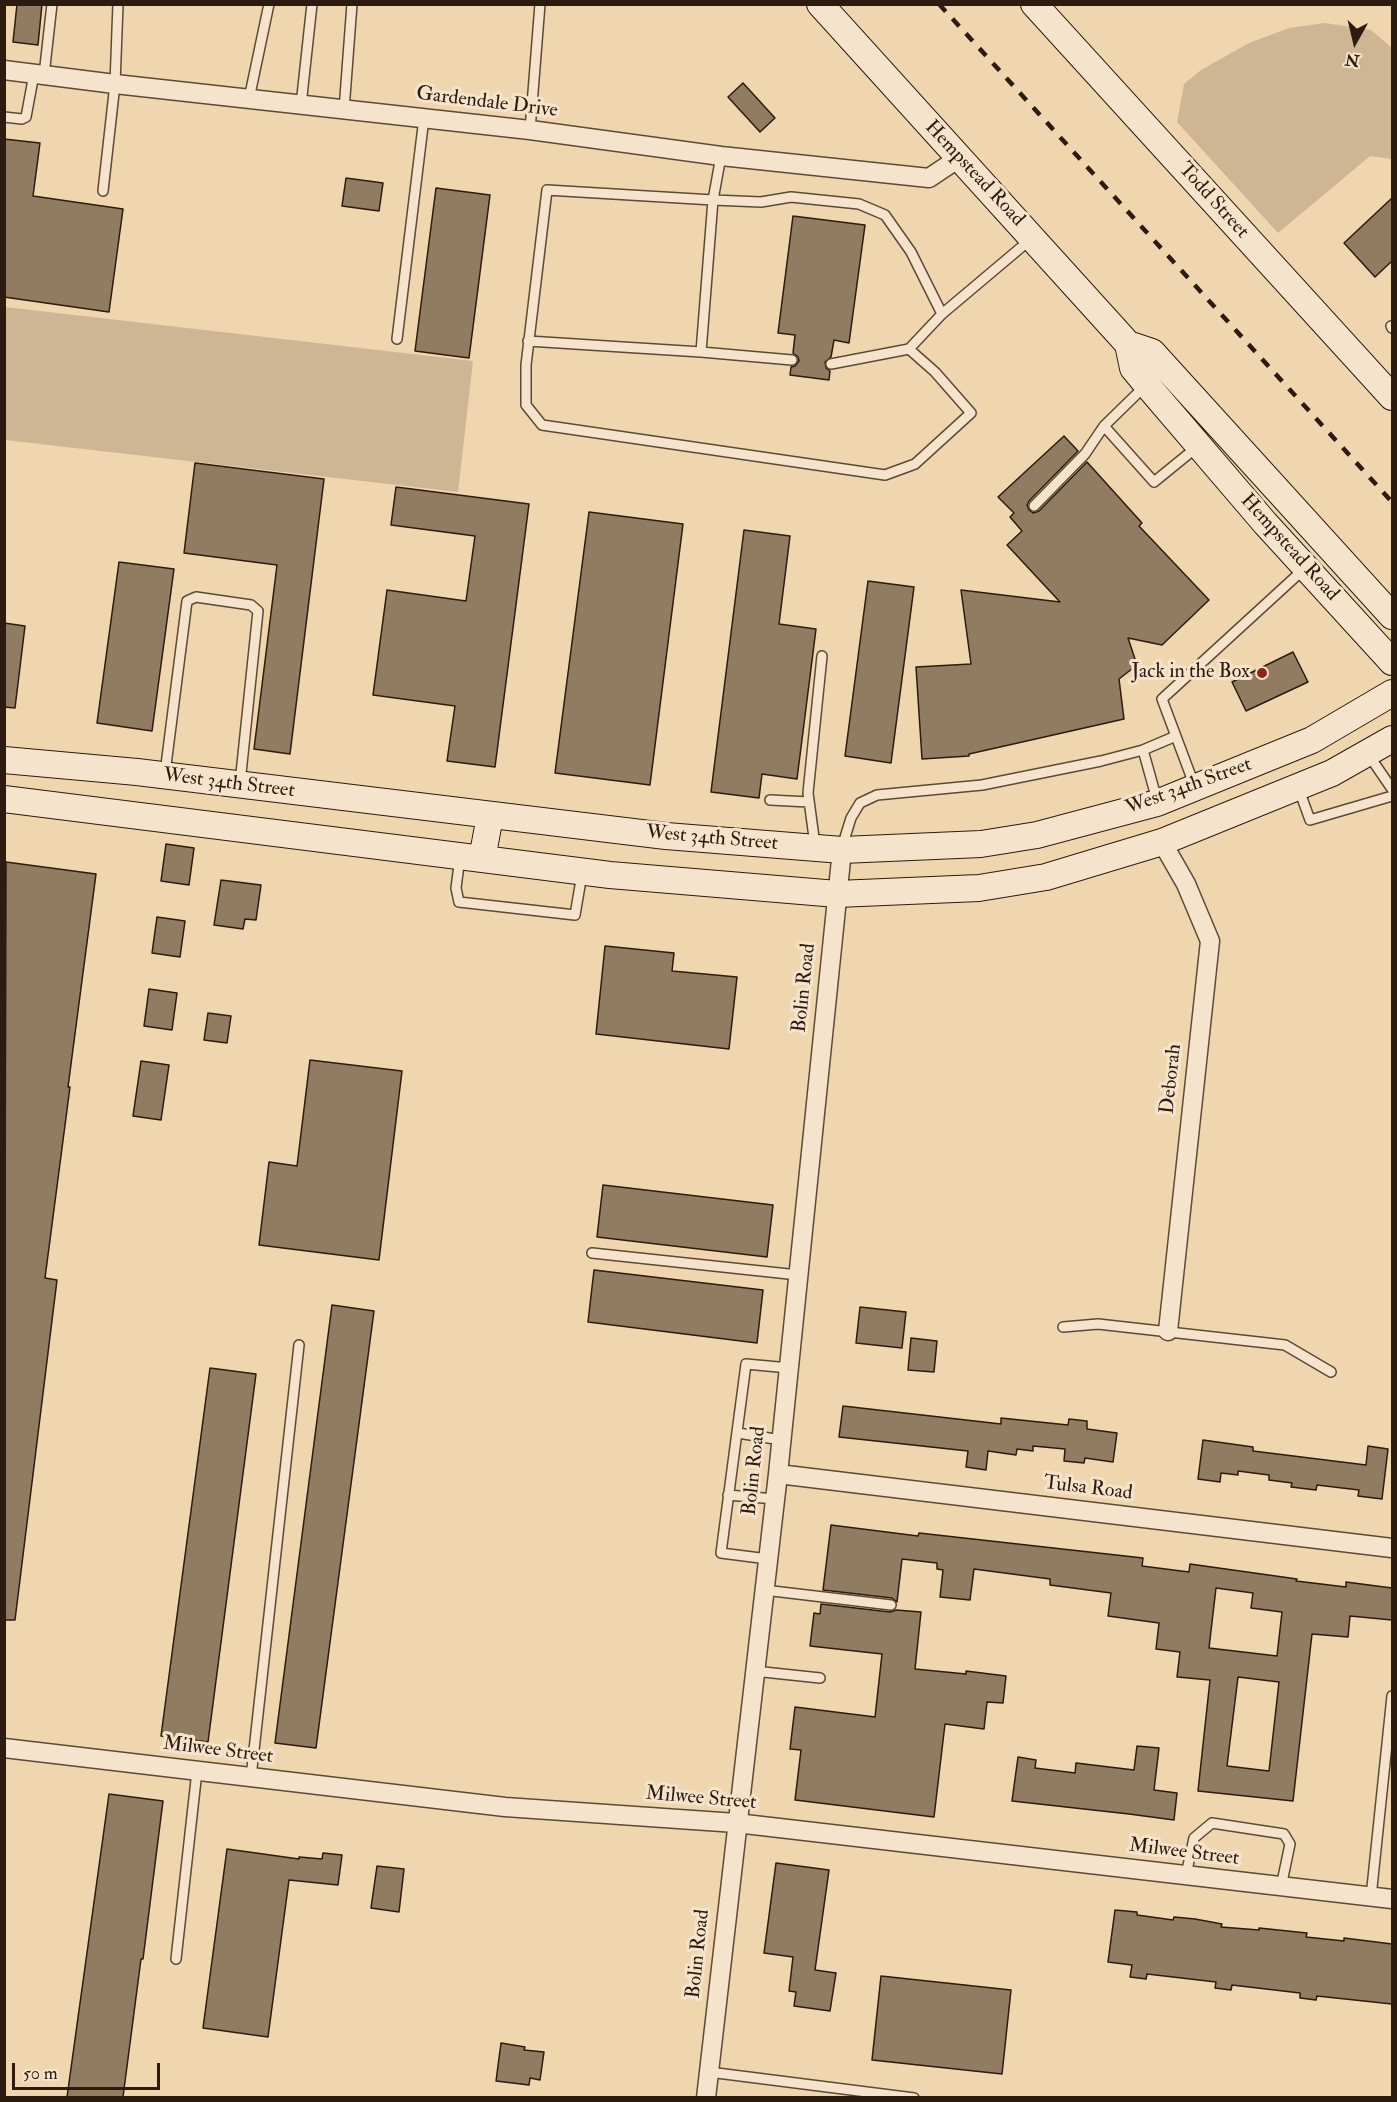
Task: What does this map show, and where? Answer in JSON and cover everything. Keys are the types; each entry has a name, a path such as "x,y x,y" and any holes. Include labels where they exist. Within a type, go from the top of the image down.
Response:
{"main road":[{"name":"Hempstead Road","path":"820,4 1128,344 1152,352 1392,616"},
{"name":"Todd Street","path":"1034,4 1392,397"},
{"name":"Hempstead Road","path":"1128,344 1133,368 1147,385 1265,523 1392,662"},
{"name":"West 34th Street","path":"4,760 165,776 666,836 842,850 981,844 1037,835 1158,803 1312,740 1392,693"},
{"name":"West 34th Street","path":"4,800 582,871 837,894 979,888 1046,877 1161,842 1332,773 1392,739"},
{"path":"471,858 490,816"}],"street":[{"name":"Gardendale Drive","path":"4,70 530,130 721,156 929,178 959,158"},
{"name":"Deborah","path":"1161,842 1186,884 1209,942 1168,1331"},
{"name":"Bolin Road","path":"706,2097 778,1474 842,850"},
{"name":"Tulsa Road","path":"778,1474 1392,1548"},
{"name":"Milwee Street","path":"4,1748 505,1807 736,1823 1392,1899"}],"lane":[{"path":"4,117 22,119 26,117 39,74 52,4"},
{"path":"103,191 116,84 118,4"},
{"path":"249,99 268,4"},
{"path":"301,105 312,4"},
{"path":"344,110 352,4"},
{"path":"530,130 540,4"},
{"path":"397,339 424,118"},
{"path":"700,352 713,200 721,156"},
{"path":"909,349 935,372 971,412 915,464 885,475 542,425 526,405 528,341 547,190 761,202 791,197 859,204 885,215 911,252 942,314"},
{"path":"831,364 909,349 942,314 1033,238"},
{"path":"528,341 792,360"},
{"path":"1034,506 1085,454 1104,426 1147,385"},
{"path":"1104,426 1154,482 1199,445"},
{"path":"1195,787 1162,699 1305,567"},
{"path":"165,776 187,601 196,597 250,605 258,611 240,785"},
{"path":"815,848 808,794 822,656"},
{"path":"842,850 851,818 860,803 876,795 982,785 1101,761 1143,750 1176,736"},
{"path":"1143,750 1158,803"},
{"path":"1367,753 1392,789"},
{"path":"1298,787 1310,820 1392,796"},
{"path":"770,800 810,802"},
{"path":"471,858 456,888 459,902 545,914 575,915 582,871"},
{"path":"592,1253 798,1275"},
{"path":"1064,1328 1098,1324 1285,1345 1331,1372"},
{"path":"250,1777 299,1346"},
{"path":"768,1558 721,1553 746,1364 789,1368"},
{"path":"738,1433 781,1440"},
{"path":"728,1495 775,1499"},
{"path":"764,1590 891,1605"},
{"path":"754,1671 820,1678"},
{"path":"1371,1897 1392,1696"},
{"path":"176,1959 197,1771"},
{"path":"1186,1875 1194,1838 1212,1823 1284,1834 1290,1844 1281,1887"},
{"path":"709,2072 914,2097"}],"shaded area":[{"path":"1325,23 1371,30 1392,48 1392,159 1370,156 1278,233 1177,122 1184,84 1201,70 1249,43 1289,28"},
{"path":"5,307 473,361 458,492 5,440"}],"building":[{"path":"17,4 42,4 38,45 13,42"},
{"path":"743,83 775,118 760,132 728,97"},
{"path":"4,139 40,143 33,196 123,209 109,312 4,297"},
{"path":"346,178 383,183 379,211 342,206"},
{"path":"436,188 490,195 469,358 415,351"},
{"path":"1392,198 1392,261 1375,277 1344,243"},
{"path":"793,216 865,225 849,343 834,340 831,357 825,362 826,368 830,371 829,380 790,375 791,367 799,361 793,353 795,335 778,333"},
{"path":"1064,436 1078,451 1029,501 1027,505 1029,510 1033,513 1039,511 1087,462 1142,523 1139,526 1209,600 1162,645 1128,638 1137,665 1119,679 1124,719 969,754 969,756 922,759 916,667 971,664 961,590 1060,602 1007,545 1022,531 1010,517 1014,513 998,497"},
{"path":"195,463 324,479 290,754 254,749 277,565 184,553"},
{"path":"396,487 529,504 495,767 447,761 455,706 373,695 387,590 466,601 475,536 391,525"},
{"path":"589,512 683,524 650,785 555,773"},
{"path":"744,530 790,536 779,624 816,629 797,779 762,774 759,798 711,792"},
{"path":"119,562 174,569 152,731 97,723"},
{"path":"868,581 914,587 891,763 845,756"},
{"path":"4,623 25,626 15,708 4,707"},
{"path":"1293,652 1308,682 1246,711 1232,682"},
{"path":"166,844 194,848 189,885 161,881"},
{"path":"6,862 96,874 45,1278 57,1280 15,1620 4,1620"},
{"path":"221,880 261,885 256,920 245,919 243,929 214,925"},
{"path":"157,917 185,921 180,957 152,953"},
{"path":"605,946 674,953 672,971 737,977 729,1049 596,1034"},
{"path":"149,989 177,993 172,1030 144,1026"},
{"path":"208,1013 231,1016 227,1043 204,1040"},
{"path":"310,1060 402,1071 379,1260 259,1245 269,1162 297,1166"},
{"path":"141,1061 169,1065 161,1120 133,1116"},
{"path":"603,1185 773,1205 767,1257 597,1237"},
{"path":"594,1270 763,1290 757,1343 588,1322"},
{"path":"332,1305 374,1311 316,1748 275,1743"},
{"path":"860,1307 906,1312 902,1348 856,1343"},
{"path":"911,1338 937,1341 934,1372 908,1370"},
{"path":"210,1368 256,1374 208,1742 161,1736"},
{"path":"843,1406 1001,1424 1001,1418 1068,1425 1069,1419 1087,1421 1087,1429 1117,1433 1113,1462 1085,1458 1084,1463 1064,1461 1065,1449 1033,1446 1033,1451 1017,1449 1016,1455 988,1451 986,1470 966,1467 968,1451 839,1437"},
{"path":"1203,1440 1253,1447 1253,1451 1366,1465 1368,1446 1388,1449 1382,1499 1358,1496 1359,1490 1317,1485 1316,1490 1291,1487 1292,1483 1269,1480 1269,1475 1238,1471 1238,1475 1221,1473 1220,1482 1198,1479"},
{"path":"831,1525 1143,1558 1142,1566 1189,1572 1190,1564 1346,1587 1346,1582 1392,1588 1392,1620 1350,1616 1348,1637 1312,1634 1293,1801 1198,1791 1210,1680 1177,1677 1180,1652 1156,1649 1159,1623 1108,1616 1111,1593 1050,1585 1050,1579 974,1569 970,1600 940,1597 943,1570 937,1569 937,1563 902,1559 897,1602 892,1598 823,1590","holes":["1216,1588 1253,1593 1251,1608 1282,1612 1277,1656 1209,1648","1238,1677 1279,1682 1269,1771 1227,1766"]},
{"path":"821,1604 890,1612 896,1610 921,1612 915,1669 966,1674 966,1671 1006,1676 1003,1703 987,1702 984,1729 945,1724 934,1817 795,1800 801,1750 790,1749 795,1707 875,1717 882,1654 810,1646 814,1613 820,1614"},
{"path":"1137,1746 1159,1748 1154,1790 1177,1793 1174,1820 1012,1801 1018,1757 1036,1760 1035,1768 1075,1773 1076,1763 1134,1770"},
{"path":"109,1794 163,1801 143,1959 141,1959 123,2097 67,2097"},
{"path":"227,1849 299,1859 299,1857 322,1859 323,1853 342,1855 338,1885 289,1880 268,2037 203,2028"},
{"path":"776,1863 829,1870 815,1970 836,1973 830,2011 794,2006 796,1992 789,1991 793,1957 764,1953"},
{"path":"377,1866 404,1869 399,1912 371,1908"},
{"path":"1115,1910 1173,1920 1174,1917 1195,1919 1222,1924 1221,1927 1259,1930 1259,1928 1307,1933 1306,1937 1344,1941 1344,1938 1392,1944 1392,2004 1317,1996 1316,2000 1300,1998 1300,1993 1232,1985 1231,1990 1215,1988 1216,1982 1147,1974 1146,1979 1130,1977 1132,1965 1108,1962"},
{"path":"881,1976 1011,1990 1002,2074 872,2060"},
{"path":"501,2043 525,2047 524,2050 544,2052 540,2080 530,2078 529,2085 496,2081"}],"railway":[{"path":"939,4 1392,502"}],"place":[{"name":"Jack in the Box","path":"1262,673"}]}
